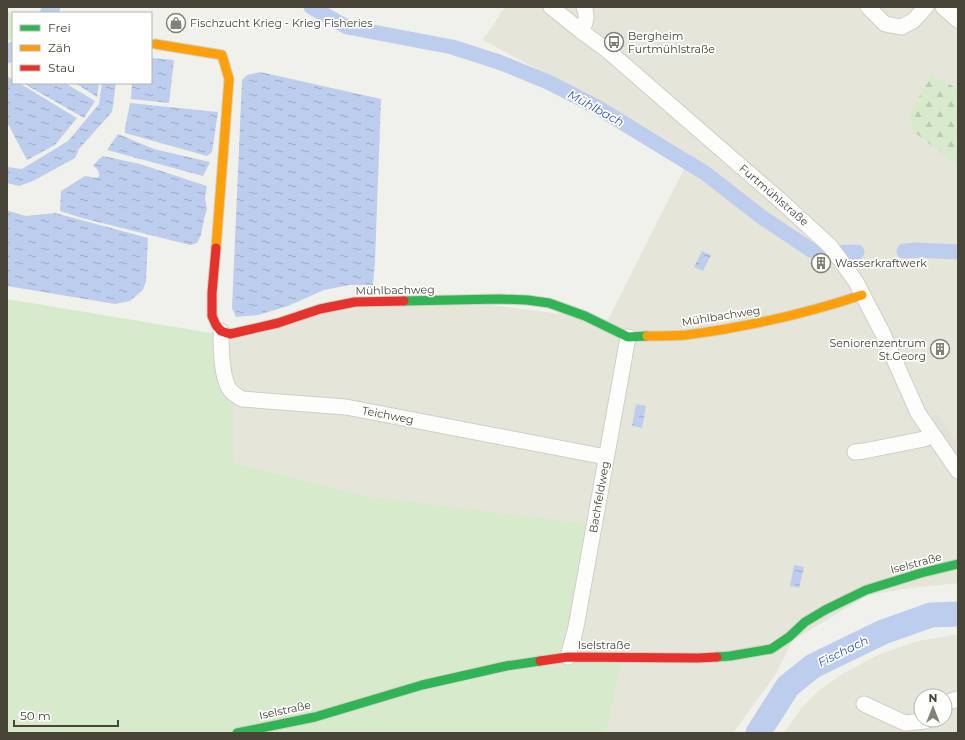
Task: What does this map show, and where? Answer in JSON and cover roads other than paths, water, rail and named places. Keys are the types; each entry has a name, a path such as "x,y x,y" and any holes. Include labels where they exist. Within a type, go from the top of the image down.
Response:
{"street":[{"name":"Furtmühlstraße","path":"551,7 612,55 794,212 830,246 844,264 862,294 882,332 918,413 958,471"},
{"path":"581,31 585,24 587,14 584,7"},
{"path":"868,7 885,24 901,27 913,21 926,7"},
{"path":"943,7 958,20"},
{"path":"155,44 222,55 229,79 212,293 212,316 220,331"},
{"name":"Mühlbachweg","path":"220,331 230,334 278,323 320,309 355,302 499,299 527,300 549,303 585,316 628,337 685,335 826,308 862,294"},
{"name":"Teichweg","path":"220,331 221,356 226,382 231,392 242,399 353,408 606,457"},
{"name":"Bachfeldweg","path":"568,657 576,627 628,337"},
{"path":"856,452 924,439 933,435"},
{"name":"Iselstraße","path":"237,733 315,717 422,684 479,671 568,657 736,656 771,649 789,637 805,622 866,590 921,573 958,564"},
{"path":"864,704 905,723 913,722"}],"water":[{"path":"152,58 174,60 169,103 131,99 132,84 152,84"},
{"path":"260,72 381,99 373,285 349,285 324,290 288,306 258,315 236,317 232,308 242,80 247,75"},
{"path":"8,77 12,79 12,84 21,84 77,118 55,145 27,160 7,122"},
{"path":"25,84 67,84 95,101 84,118"},
{"path":"77,84 99,84 97,97"},
{"path":"102,84 116,84 112,112 79,149 75,158 33,181 19,186 7,183 7,167 22,169 68,141 99,104"},
{"path":"130,103 218,112 212,152 207,156 125,133"},
{"path":"118,134 154,149 210,162 203,176 107,150"},
{"path":"103,156 140,164 207,186 205,199 207,209 201,235 197,243 190,245 82,218 60,211 61,191 85,176 97,178 99,176 98,171 93,166"},
{"path":"7,209 26,216 55,213 148,238 146,281 143,290 130,301 115,304 7,286"},
{"path":"702,251 711,255 703,271 694,267"},
{"path":"636,404 646,406 642,428 632,426"},
{"path":"794,565 804,567 799,588 790,586"}],"waterway":[{"name":"Mühlbach","path":"48,12 53,7"},
{"name":"Mühlbach","path":"311,7 347,27 452,47 499,62 548,82 597,107 705,173 763,218 811,250 824,253 857,252"},
{"name":"Mühlbach","path":"7,56 12,50"},
{"name":"Mühlbach","path":"904,251 916,250 958,252"},
{"name":"Fischach","path":"758,733 788,686 813,666 883,632 931,615 958,614"}],"place":[{"name":"Fischzucht Krieg - Krieg Fisheries","path":"176,23"},
{"name":"Bergheim Furtmühlstraße","path":"614,42"},
{"name":"Wasserkraftwerk","path":"821,263"},
{"name":"Seniorenzentrum St.Georg","path":"940,349"}]}
